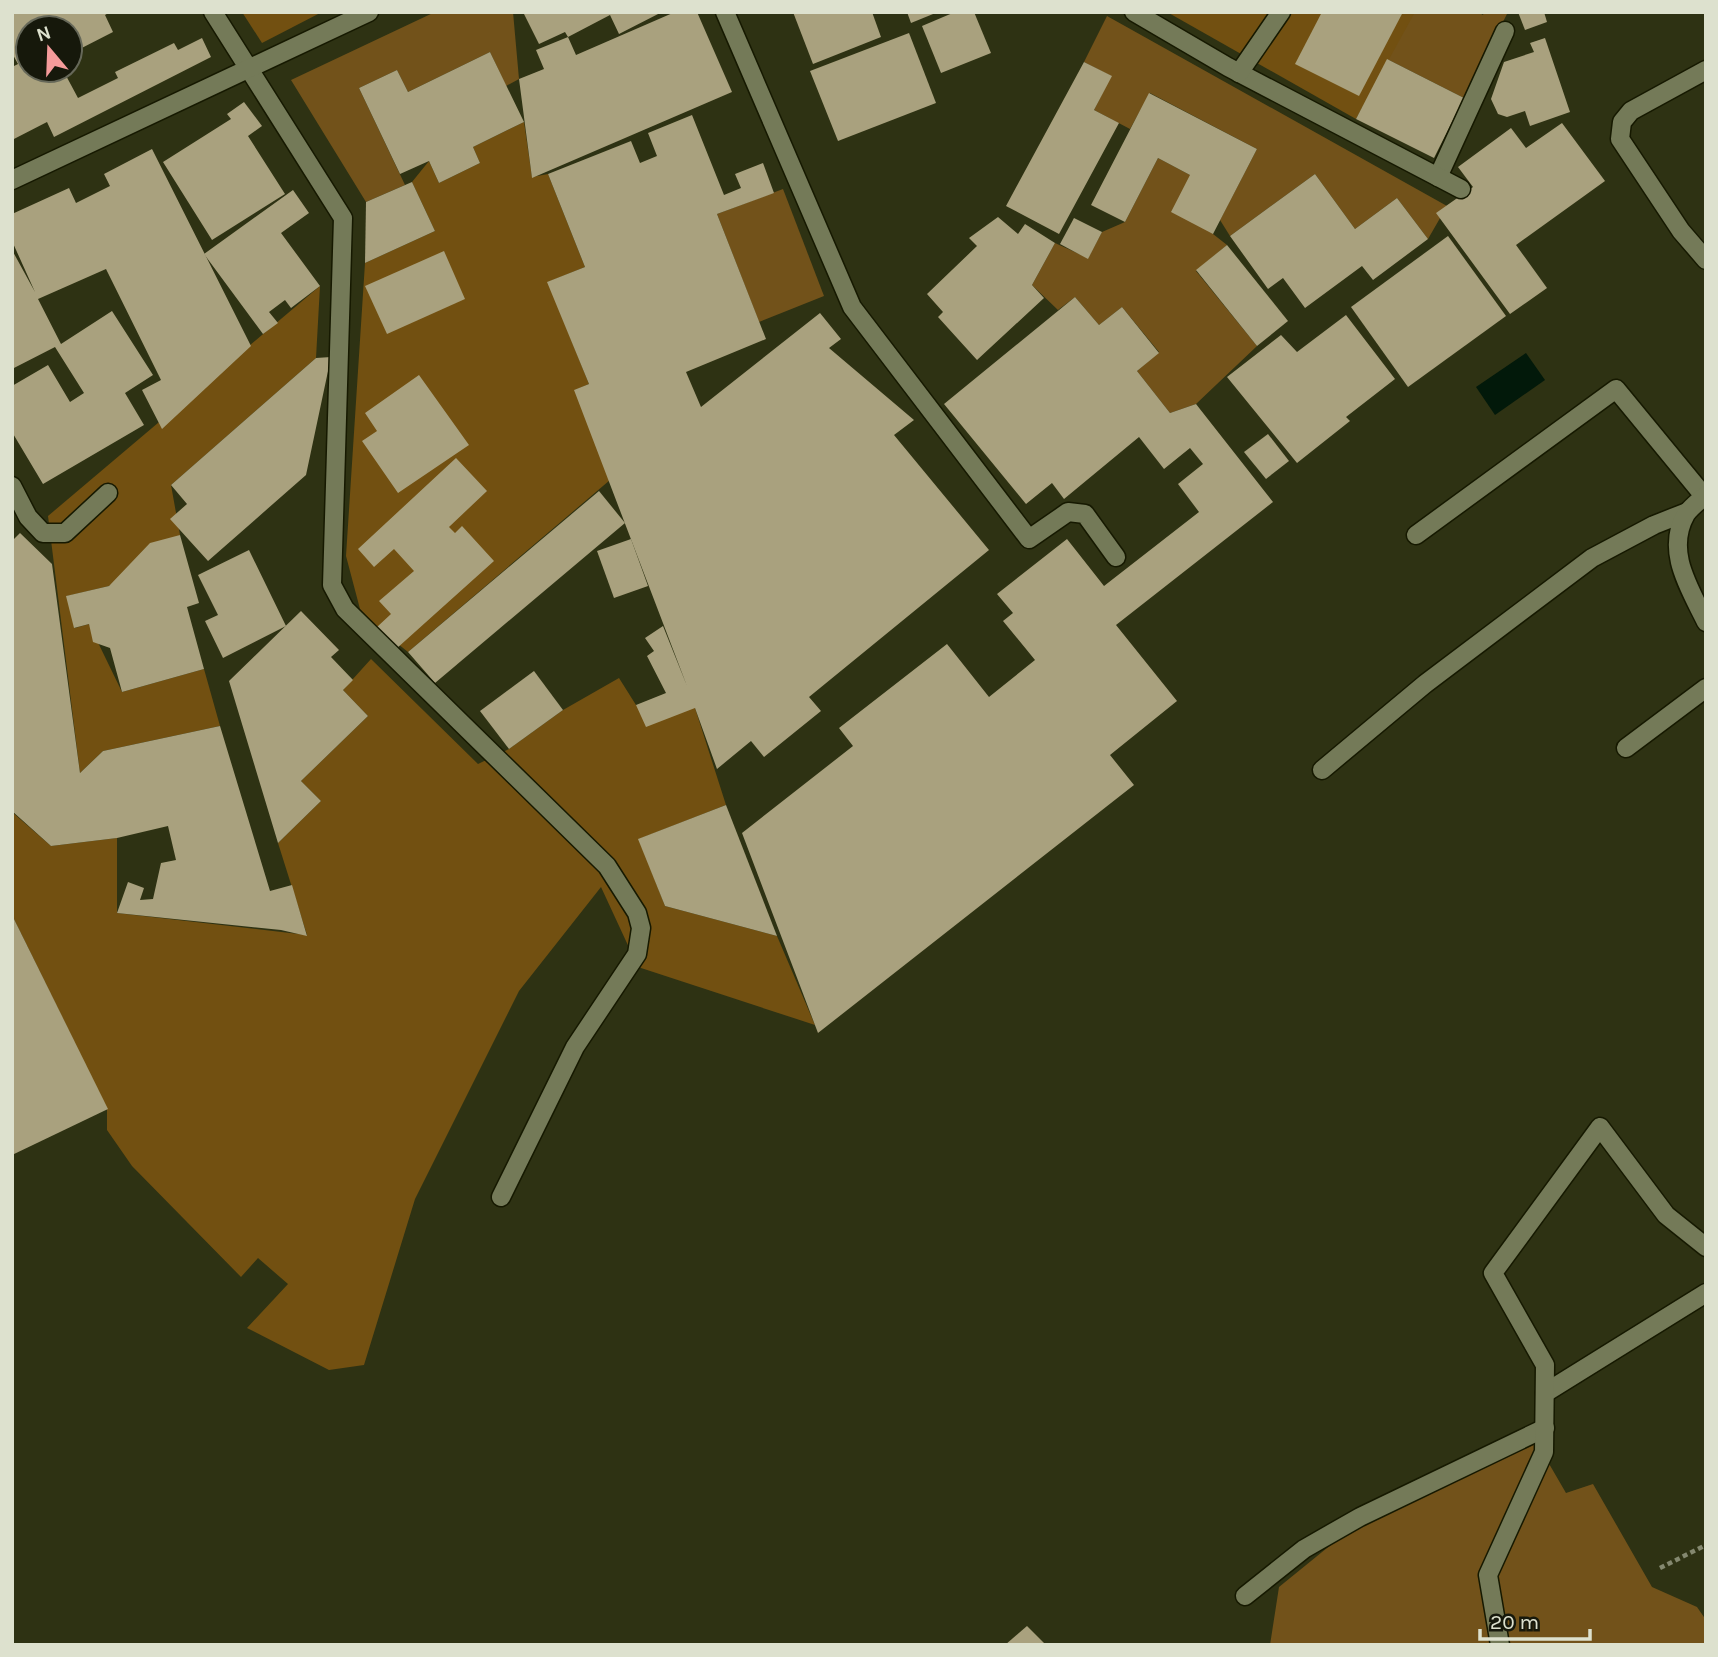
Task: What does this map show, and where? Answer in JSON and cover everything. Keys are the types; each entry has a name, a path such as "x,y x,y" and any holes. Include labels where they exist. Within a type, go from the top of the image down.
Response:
{"street":[{"path":"214,12 343,218 332,585 345,609 607,866 636,913 641,928 637,954 575,1047 501,1197"},
{"path":"12,180 369,12"},
{"path":"725,12 852,307 1029,539 1068,512 1085,514 1116,557"},
{"path":"1134,12 1239,73 1461,189"},
{"path":"1239,73 1281,12"},
{"path":"1438,177 1505,31"},
{"path":"1706,70 1631,111 1622,122 1620,139 1681,231 1706,260"},
{"path":"1322,770 1426,684 1592,558 1654,525 1687,512 1705,496 1616,389 1416,535"},
{"path":"12,486 27,517 43,533 65,533 107,493"},
{"path":"1687,512 1676,537 1679,559 1688,586 1706,622"},
{"path":"1626,748 1706,688"},
{"path":"1500,1645 1488,1575 1544,1452 1545,1365 1493,1273 1601,1127 1666,1215 1706,1247"},
{"path":"1545,1393 1706,1293"},
{"path":"1245,1596 1304,1549 1360,1517 1545,1428"}],"path":[{"path":"1660,1568 1706,1545"}],"shaded area":[{"path":"242,12 322,12 262,43"},
{"path":"435,12 513,12 519,79 506,86 490,52 408,92 397,70 359,88 405,185 366,202 291,80"},
{"path":"1167,12 1415,12 1356,119"},
{"path":"1414,12 1478,12 1483,15 1484,12 1508,12 1464,98 1387,59"},
{"path":"1107,16 1447,206 1428,239 1397,198 1355,229 1315,174 1230,236 1220,220 1257,149 1150,93 1130,129 1094,110 1111,76 1084,62"},
{"path":"524,122 532,177 548,174 585,267 548,282 589,384 575,390 610,480 408,652 360,609 346,556 365,263 435,231 412,182 429,161 439,183 480,163 473,147"},
{"path":"1158,158 1190,175 1213,234 1227,245 1196,271 1257,346 1196,404 1170,413 1137,371 1159,352 1122,307 1099,325 1075,297 1058,310 1032,285 1055,243 1088,258 1102,232 1125,222"},
{"path":"783,189 824,296 759,322 717,214"},
{"path":"320,286 316,358 171,485 180,535 109,586 67,596 75,628 89,624 122,692 204,669 220,726 103,751 80,773 48,516"},
{"path":"1526,353 1545,380 1495,415 1476,387"},
{"path":"371,659 478,764 509,749 563,710 619,678 636,705 695,708 726,805 639,839 665,906 777,936 815,1025 638,967 601,887 519,991 415,1199 364,1365 329,1370 247,1328 288,1284 258,1258 241,1277 132,1166 107,1130 107,1109 12,915 12,812 51,846 117,838 117,913 307,935 278,843 321,801 301,781 368,716 343,690"},
{"path":"1537,1443 1566,1493 1593,1484 1652,1587 1697,1607 1706,1620 1706,1645 1270,1645 1279,1587 1343,1535"}],"building":[{"path":"12,12 110,12 105,15 113,32 84,47 84,14 14,14 14,57"},
{"path":"523,12 662,12 619,34 610,15 568,37 565,32 539,44"},
{"path":"675,12 697,12 732,92 532,178 519,79 544,69 536,50 568,37 576,55"},
{"path":"793,12 872,12 881,37 813,64"},
{"path":"907,12 938,12 911,23"},
{"path":"955,12 974,12 991,53 941,73 922,26"},
{"path":"1322,12 1403,12 1359,96 1295,64"},
{"path":"1518,12 1544,12 1547,22 1525,30"},
{"path":"909,33 936,103 838,141 810,71"},
{"path":"202,38 211,57 54,137 47,122 12,140 14,66 14,84 70,84 78,98 118,78 115,72 174,43 178,50"},
{"path":"1545,38 1570,112 1530,126 1525,111 1507,117 1498,114 1491,99 1504,62 1534,52 1530,43"},
{"path":"490,52 524,122 473,147 480,163 439,183 429,161 400,174 359,88 397,70 408,92"},
{"path":"1387,59 1464,98 1434,158 1356,119"},
{"path":"1084,62 1112,76 1094,110 1119,123 1059,234 1006,206"},
{"path":"1149,93 1257,149 1213,234 1171,212 1190,175 1158,158 1125,222 1091,205"},
{"path":"244,102 262,126 248,136 285,194 212,240 163,162 231,119 227,114"},
{"path":"692,115 724,195 741,188 735,174 763,163 774,193 717,214 766,339 686,372 701,407 820,313 841,339 829,348 914,420 894,435 989,550 809,697 821,711 764,757 751,741 717,769 695,708 646,727 636,705 666,693 647,656 654,651 645,638 663,626 687,686 574,390 589,384 547,282 585,267 548,174 631,141 640,163 657,156 648,133"},
{"path":"1562,123 1605,181 1516,245 1547,288 1510,314 1436,213 1473,187 1458,167 1511,128 1526,148"},
{"path":"152,149 251,346 162,429 142,390 161,380 106,269 38,299 61,344 112,311 153,375 125,393 144,425 43,484 12,432 12,386 48,365 70,402 84,393 55,347 12,369 12,250 35,292 12,241 12,214 69,188 76,203 110,186 104,174"},
{"path":"1315,174 1355,229 1397,198 1428,239 1373,280 1362,266 1305,308 1283,278 1268,289 1230,236"},
{"path":"412,182 435,231 365,263 366,202"},
{"path":"293,190 309,213 281,233 320,286 291,308 285,300 269,312 278,323 263,334 204,254"},
{"path":"998,217 1018,234 1025,224 1055,243 1032,285 1044,298 977,360 938,317 943,312 927,294 977,246 969,238"},
{"path":"1074,218 1102,232 1088,259 1060,244"},
{"path":"1448,236 1506,316 1408,387 1351,307"},
{"path":"1227,245 1288,321 1257,346 1196,270"},
{"path":"444,251 465,299 387,334 365,286"},
{"path":"1075,297 1099,325 1122,307 1159,353 1137,371 1170,413 1196,404 1273,502 1116,625 1177,701 1110,755 1134,785 818,1033 742,833 853,746 839,728 947,644 989,697 1035,660 1003,621 1013,613 997,594 1067,539 1104,586 1199,512 1178,484 1203,464 1190,448 1164,469 1139,437 1064,499 1052,483 1026,504 944,404"},
{"path":"1346,315 1395,379 1346,417 1350,421 1297,463 1227,377 1281,335 1297,352"},
{"path":"331,357 306,475 208,561 170,519 187,504 171,485 316,358"},
{"path":"419,375 469,445 398,493 362,441 377,431 365,413"},
{"path":"1268,434 1289,461 1266,479 1244,452"},
{"path":"456,458 487,491 449,527 455,533 462,526 494,561 396,649 377,627 391,614 379,601 414,571 394,549 374,567 358,549"},
{"path":"599,491 625,523 435,683 408,652"},
{"path":"20,533 52,564 80,773 103,751 220,726 270,891 292,885 307,936 281,930 117,913 128,882 144,888 140,900 153,899 161,863 176,860 168,826 117,838 51,846 12,811 12,541"},
{"path":"180,535 199,603 187,607 204,669 122,692 110,648 93,642 89,624 74,628 66,596 109,586 150,543"},
{"path":"631,539 648,586 614,598 597,551"},
{"path":"249,550 286,626 223,658 205,621 218,615 198,575"},
{"path":"301,611 339,650 331,657 353,680 343,690 368,716 301,781 321,801 278,843 229,681"},
{"path":"534,671 563,710 509,749 480,711"},
{"path":"726,805 777,936 665,906 638,839"},
{"path":"12,915 108,1109 12,1155"},
{"path":"1027,1626 1046,1645 1005,1645"}]}
